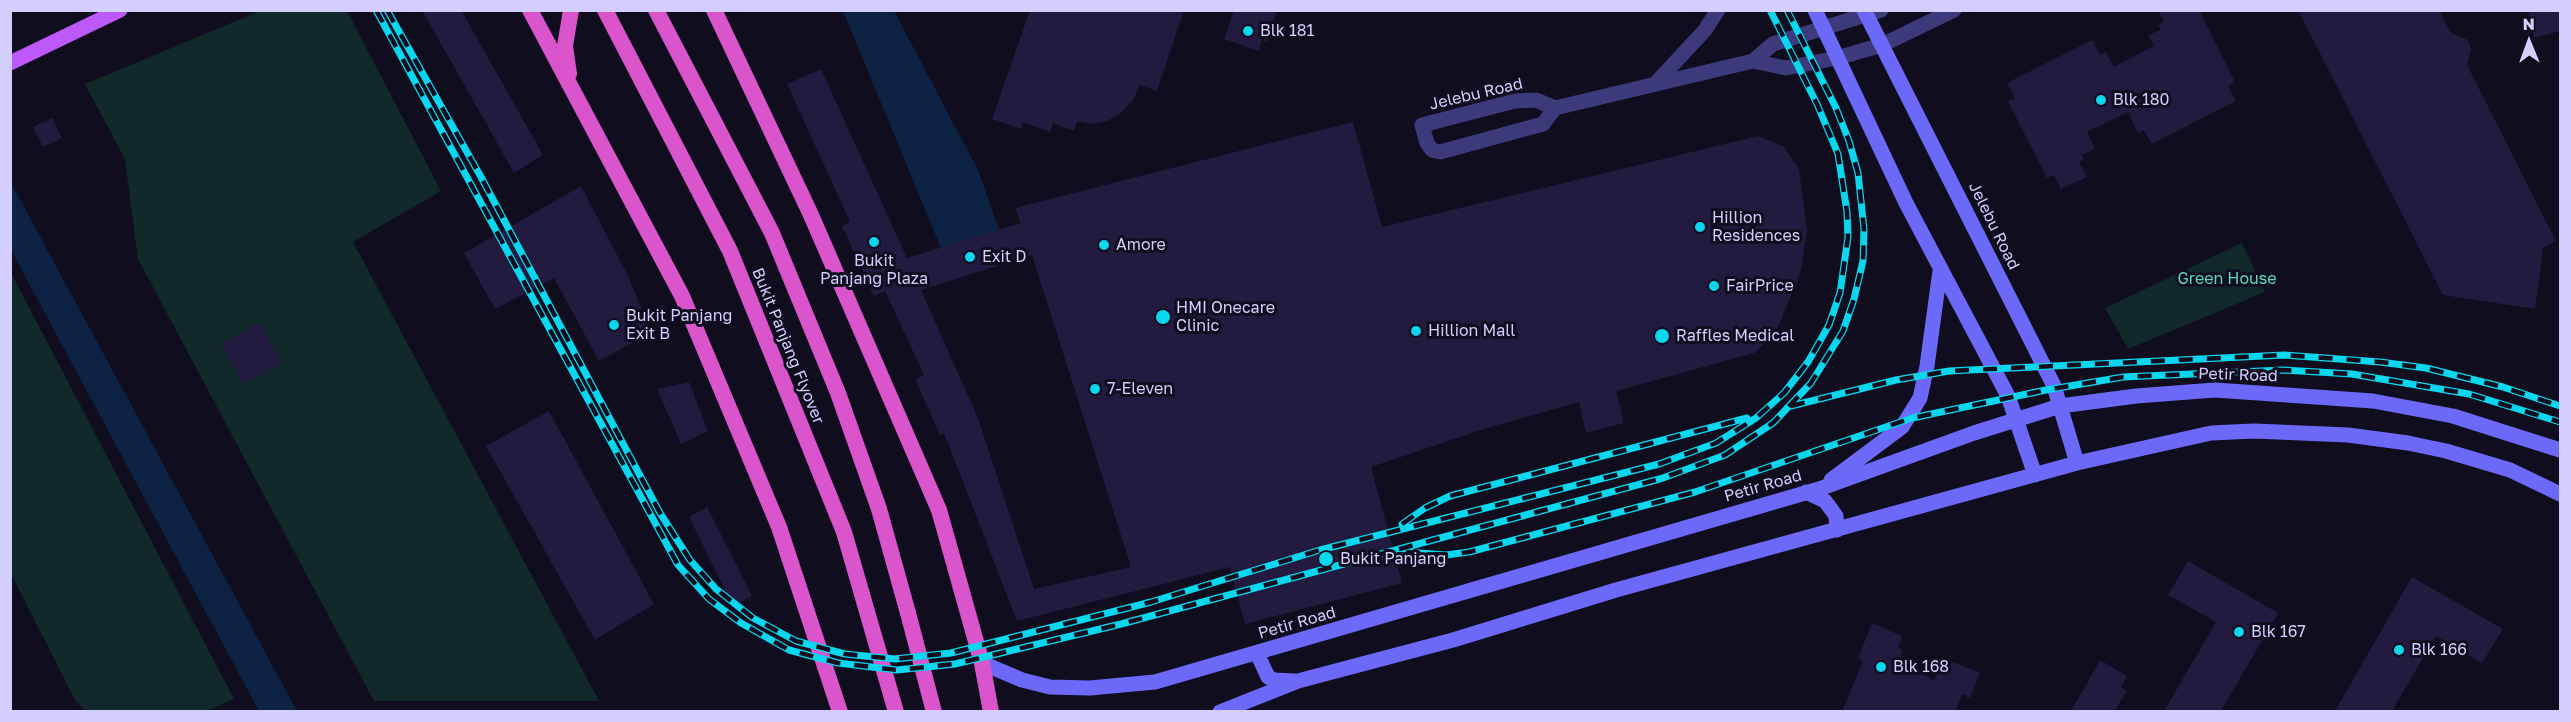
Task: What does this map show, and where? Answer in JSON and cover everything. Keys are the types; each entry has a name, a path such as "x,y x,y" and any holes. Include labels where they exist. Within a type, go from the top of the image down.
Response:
{"highway":[{"path":"530,10 682,296 779,527 840,711"},
{"path":"570,84 565,46 571,10"},
{"name":"Bukit Panjang Flyover","path":"606,10 734,261 844,532 896,711"},
{"name":"Bukit Panjang Flyover","path":"656,10 772,233 838,393 879,509 934,711"},
{"path":"714,10 811,215 939,510 982,663 992,711"}],"main road":[{"path":"10,63 120,10"},
{"path":"1815,10 1940,271 2017,419 2035,476"},
{"name":"Jelebu Road","path":"1871,12 1882,45 2054,386 2077,463"},
{"path":"1837,530 1836,516 1813,490 1902,427 1920,398 1927,366 1940,271"},
{"name":"Petir Road","path":"982,663 1022,680 1044,686 1090,688 1155,682 1813,490 2060,406 2136,396 2215,390 2373,401 2453,416 2560,450"},
{"path":"1220,711 1298,681 1453,640 1616,590 2077,463 2211,433 2245,431 2348,435 2446,451 2510,470 2560,494"},
{"path":"1257,653 1268,676 1274,680 1298,681"}],"street":[{"path":"1655,84 1705,30 1718,10"},
{"path":"1753,61 1786,68 1837,58 1882,45 1954,10"},
{"name":"Jelebu Road","path":"1556,108 1543,124 1440,152 1432,150 1427,143 1422,125 1515,101 1536,100 1556,108 1753,61 1773,44 1824,30 1871,12"}],"green space":[{"path":"260,11 347,11 441,191 353,242 599,701 374,701 138,259 125,159 85,84"},
{"name":"Green House","path":"2242,243 2265,292 2128,349 2105,308"},
{"path":"11,273 234,699 204,712 86,711 75,700 11,574"}],"water":[{"path":"843,11 894,11 978,170 999,230 941,248"},
{"path":"10,183 297,711 259,711 11,250"}],"building":[{"path":"422,10 461,10 543,155 514,173"},
{"path":"1030,10 1184,10 1157,91 1140,85 1133,100 1121,113 1107,121 1092,124 1077,121 1074,131 1053,123 1050,132 1023,122 1021,129 992,119"},
{"name":"Blk 181","path":"1234,10 1277,10 1267,42 1262,39 1259,51 1224,39"},
{"name":"Blk 180","path":"2158,10 2199,10 2235,82 2228,86 2236,101 2152,144 2144,130 2138,133 2128,112 2087,132 2095,149 2082,155 2084,159 2079,162 2087,177 2061,189 2054,175 2047,178 2025,135 2008,101 2015,98 2007,83 2092,40 2100,55 2106,52 2114,67 2154,46 2148,35 2161,30 2158,25 2164,22"},
{"path":"2298,10 2439,10 2451,33 2468,40 2471,50 2467,65 2556,241 2543,248 2535,309 2443,295"},
{"path":"2528,10 2560,10 2560,31 2534,38"},
{"name":"Hillion Mall","path":"821,69 907,258 1021,223 1015,208 1353,122 1382,227 1758,136 1784,147 1799,169 1807,231 1801,270 1779,325 1771,338 1754,353 1616,391 1624,423 1586,433 1579,402 1487,428 1371,467 1402,583 1245,624 1230,567 1017,621 944,433 940,435 915,379 924,375 885,291 874,296 842,226 850,222 787,84","holes":["1032,255 1131,567 1034,589 978,418 921,290"]},
{"path":"52,118 62,138 43,147 33,127"},
{"name":"Bukit Panjang Exit B","path":"581,186 627,274 652,332 599,361 554,278 495,309 464,253"},
{"path":"260,322 282,363 243,384 221,344"},
{"path":"689,382 708,431 681,444 657,389"},
{"path":"549,411 654,604 595,640 486,446"},
{"path":"707,507 752,596 733,606 689,517"},
{"name":"Blk 167","path":"2188,561 2278,613 2221,711 2164,711 2216,622 2168,595"},
{"name":"Blk 166","path":"2412,577 2503,629 2482,663 2436,636 2392,711 2335,711"},
{"name":"Blk 168","path":"1872,623 1902,636 1898,647 1903,650 1898,662 1934,680 1939,670 1943,672 1948,660 1980,673 1970,698 1962,694 1956,711 1842,711 1863,661 1858,658"},
{"path":"2100,660 2127,676 2121,687 2127,691 2115,711 2071,711"}],"railway":[{"path":"376,10 678,565 709,599 741,623 789,650 838,663 897,670 955,664 1121,624 1663,478 1725,455 1773,423 1811,383 1843,331 1863,261 1864,229 1858,173 1849,141 1836,108 1787,10"},
{"path":"387,10 481,177 660,513 690,560 716,589 753,618 796,641 845,654 895,659 951,653 1151,602 1320,550 1659,464 1716,443 1756,418 1784,393 1808,362 1829,325 1840,293 1848,237 1847,212 1838,154 1817,104 1770,10"},
{"path":"1791,406 1896,380 1949,371 2284,355 2426,368 2503,387 2560,406"},
{"path":"1406,552 1446,555 1469,552 1695,492 1912,418 2046,390 2123,377 2283,370 2352,374 2469,394 2560,422"},
{"path":"1402,524 1425,508 1450,496 1747,418"}],"place":[{"name":"Blk 181","path":"1248,31"},
{"name":"Blk 180","path":"2101,100"},
{"name":"Hillion Residences","path":"1700,227"},
{"name":"Bukit Panjang Plaza","path":"874,242"},
{"name":"Amore","path":"1104,245"},
{"name":"Exit D","path":"970,257"},
{"name":"FairPrice","path":"1714,286"},
{"name":"HMI Onecare Clinic","path":"1163,317"},
{"name":"Bukit Panjang Exit B","path":"614,325"},
{"name":"Hillion Mall","path":"1416,331"},
{"name":"Raffles Medical","path":"1662,336"},
{"name":"7-Eleven","path":"1095,389"},
{"name":"Bukit Panjang","path":"1326,559"},
{"name":"Blk 167","path":"2239,632"},
{"name":"Blk 166","path":"2399,650"},
{"name":"Blk 168","path":"1881,667"}]}
